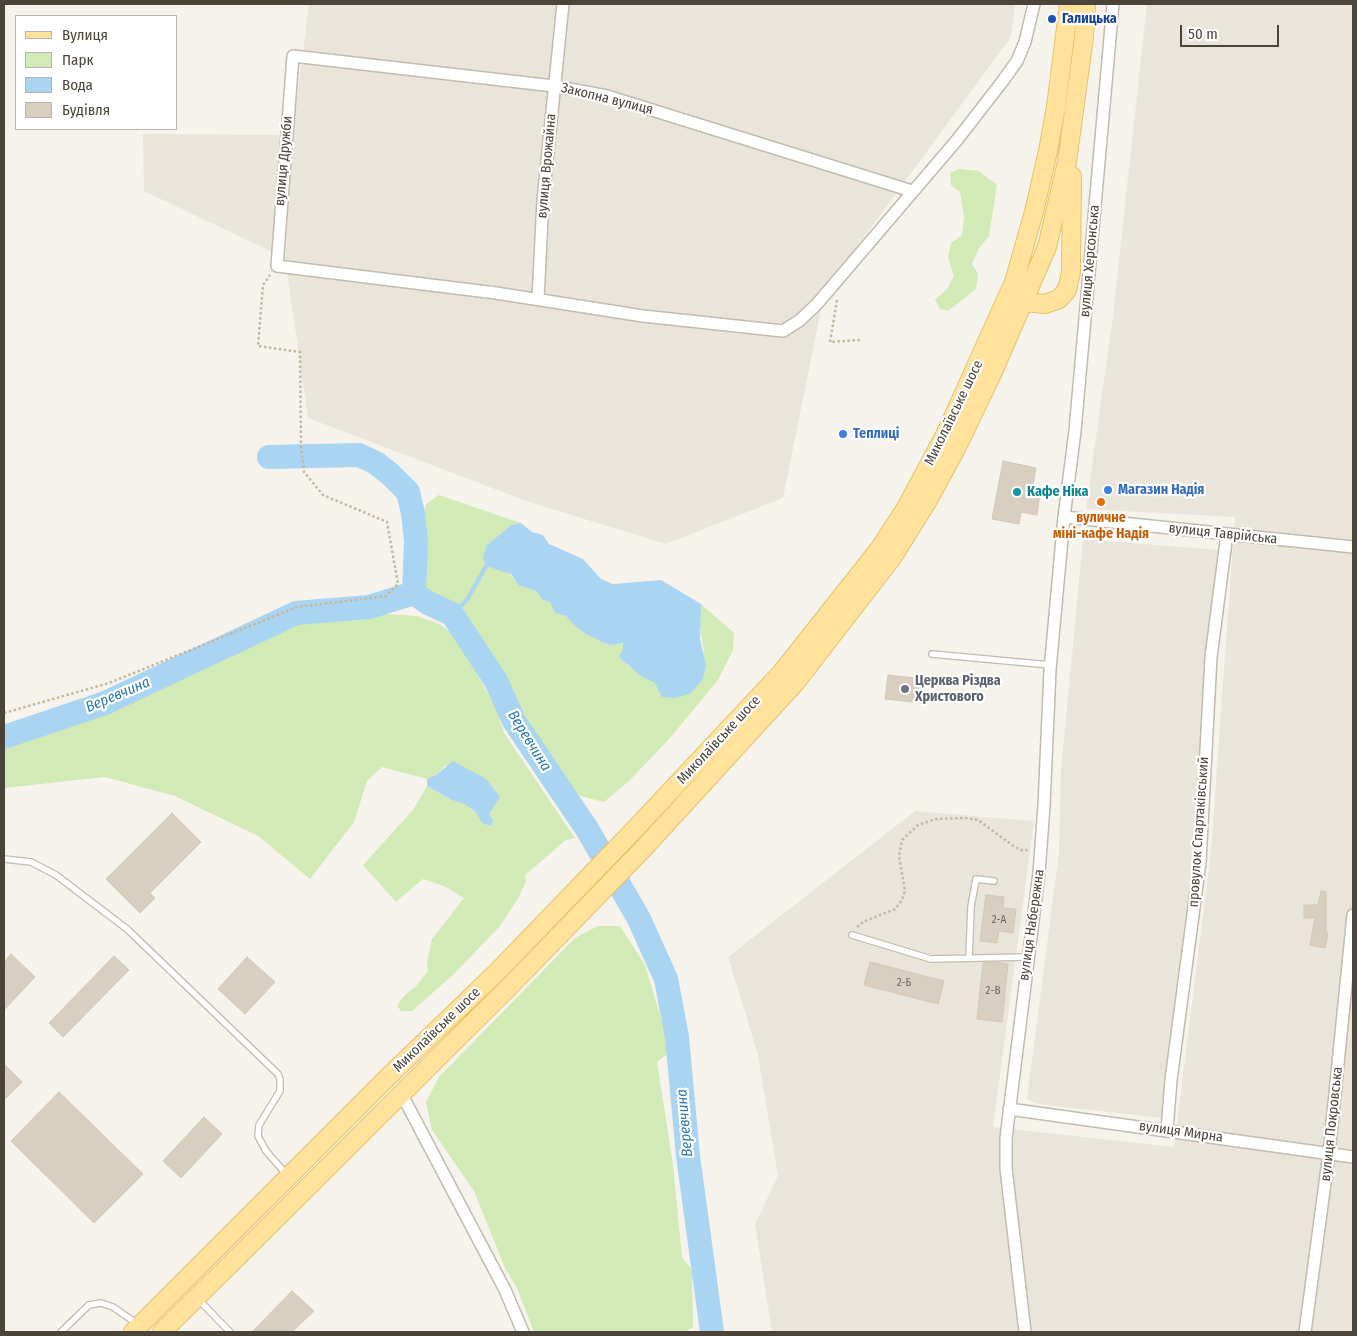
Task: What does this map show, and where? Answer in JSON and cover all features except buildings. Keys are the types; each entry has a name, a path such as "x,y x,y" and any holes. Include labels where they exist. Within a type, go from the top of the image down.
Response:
{"main road":[{"name":"Миколаївське шосе","path":"136,1329 388,1077 498,971 580,887 782,672 857,579 906,508 945,435 1014,282 1034,212 1056,107 1069,4"},
{"name":"Миколаївське шосе","path":"162,1332 643,849 796,682 892,558 928,502 957,447 1024,302 1047,247 1057,209 1073,121 1084,37 1086,4"},
{"path":"1056,107 1043,210 1037,240 1018,295 1024,302 1045,304 1059,300 1064,296 1070,282 1073,121"}],"street":[{"name":"вулиця Врожайна","path":"538,299 543,200 563,4"},
{"path":"277,266 538,299 643,316 783,331 799,321 842,276 957,140 1017,60 1025,42 1034,4"},
{"name":"вулиця Херсонська","path":"1064,517 1076,431 1113,4"},
{"name":"Закопна вулиця","path":"293,56 554,86 607,96 912,191"},
{"name":"вулиця Дружби","path":"277,266 293,56"},
{"name":"вулиця Таврійська","path":"1064,517 1353,547"},
{"name":"вулиця Набережна","path":"1025,1332 1006,1168 1006,1138 1041,851 1050,665 1064,517"},
{"name":"провулок Спартаківський","path":"1167,1130 1171,1080 1200,862 1210,657 1227,534"},
{"name":"вулиця Покровська","path":"1305,1332 1329,1152 1353,915"},
{"path":"401,1093 505,1290 523,1332"},
{"name":"вулиця Мирна","path":"1009,1109 1353,1156"}],"lane":[{"path":"932,654 1050,665"},
{"path":"4,860 31,862 56,875 126,929 278,1074 280,1091 259,1125 258,1136 266,1151 289,1176"},
{"path":"970,958 971,907 976,879 994,881"},
{"path":"852,935 931,959 1027,957"},
{"path":"197,1298 230,1332"},
{"path":"61,1332 89,1304 101,1303 113,1307 136,1329"}],"path":[{"path":"4,713 109,683 297,606 386,596 398,584 387,522 323,496 304,472 301,446 300,352 258,346 263,285 277,266"},
{"path":"842,276 830,342 860,340"},
{"path":"852,935 863,922 896,909 902,900 905,890 899,856 902,840 918,825 936,819 965,818 978,820 1020,850 1041,851"}],"shaded area":[{"path":"309,4 1015,4 1011,37 825,290 783,498 666,544 529,502 308,418 285,258 144,191 143,134 292,135"},
{"path":"1147,4 1353,4 1353,1332 772,1332 755,1224 778,1176 758,1055 728,957 915,811 1034,821 993,1127 1174,1147 1211,851 1235,517 1086,509 1112,324"},
{"path":"1083,539 1218,550 1204,668 1194,866 1162,1118 1037,1104 1027,1099 1059,852 1061,770"}],"green space":[{"path":"959,169 979,171 997,185 989,236 979,248 972,264 978,274 976,289 948,311 940,309 935,300 948,288 954,276 948,257 951,243 962,235 964,217 960,192 951,185 950,173"},
{"path":"439,495 521,523 511,525 487,545 518,585 536,591 543,600 550,601 555,613 566,616 586,634 604,643 613,645 624,643 627,665 655,683 704,652 699,620 701,604 734,633 733,650 718,680 671,737 629,781 604,802 580,796 533,739 481,640 466,618 452,606 436,603 425,596 422,587 421,528 426,504"},
{"path":"370,613 417,616 441,625 458,639 496,708 504,733 575,838 566,840 525,875 526,881 519,897 500,926 454,974 412,1011 401,1011 397,1006 428,971 427,963 432,939 464,898 444,886 423,879 396,902 363,865 413,810 427,786 475,811 483,823 492,810 446,765 436,775 427,779 382,767 367,781 354,822 310,879 258,836 175,796 105,777 4,788 4,738 107,697 264,624"},
{"path":"598,926 620,926 645,965 671,1051 657,1062 673,1165 682,1257 692,1270 693,1327 685,1332 534,1332 517,1288 505,1268 474,1191 432,1130 426,1102 439,1077 575,938"}],"water":[{"path":"521,523 532,532 543,535 549,544 583,559 601,579 613,584 661,580 701,604 700,639 706,666 703,679 690,694 675,698 662,697 655,683 641,676 619,657 623,649 623,643 613,645 604,643 586,634 566,616 555,613 550,602 543,600 536,591 518,585 511,574 486,566 483,557 487,545 511,525"},
{"path":"453,761 486,779 500,797 489,814 493,821 491,826 482,823 475,811 464,804 452,800 427,786 427,779 436,775"}],"waterway":[{"path":"269,457 359,455 376,463 390,474 408,492 413,513 416,541 414,593"},
{"path":"452,614 467,600 486,566"},
{"name":"Веревчина","path":"4,737 105,703 296,613 369,607 414,593 428,603 452,614 496,681 514,721 587,829 639,919 666,979 677,1037 688,1156 712,1332"}],"place":[{"name":"Галицька","path":"1052,19"},
{"name":"Теплиці","path":"843,434"},
{"name":"Магазин Надія","path":"1108,490"},
{"name":"Кафе Ніка","path":"1017,492"},
{"name":"вуличне міні-кафе Надія","path":"1101,502"},
{"name":"Церква Різдва Христового","path":"905,689"}]}
